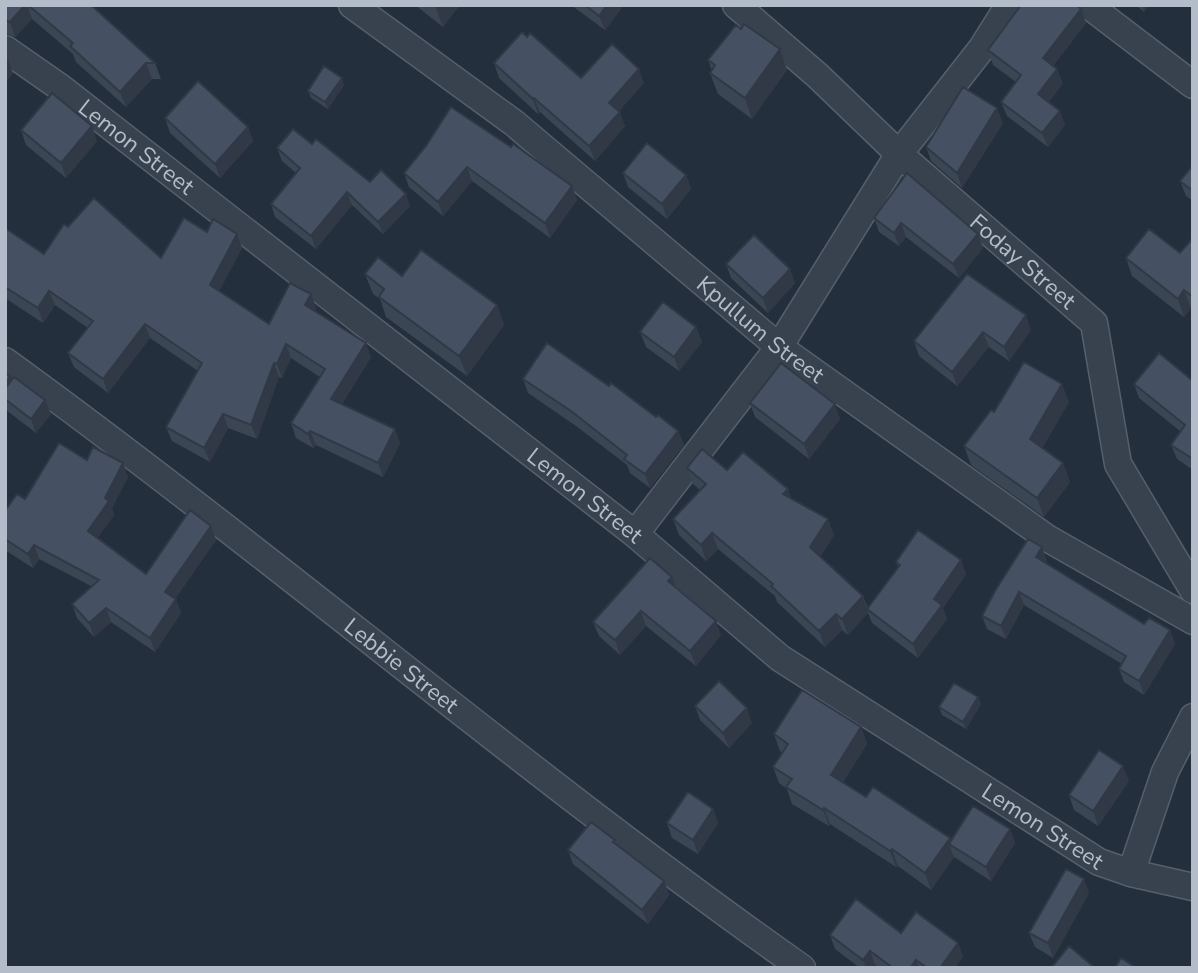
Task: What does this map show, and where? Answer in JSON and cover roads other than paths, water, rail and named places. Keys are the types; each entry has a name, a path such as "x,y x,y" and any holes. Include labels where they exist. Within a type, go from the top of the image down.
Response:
{"street":[{"name":"Kpullum Street","path":"352,5 514,123 779,347 1047,538 1193,621"},
{"name":"Foday Street","path":"736,5 818,75 899,154 1094,323 1118,464 1193,590"},
{"path":"635,534 779,347 899,154 982,48 1009,5"},
{"path":"1088,5 1193,85"},
{"name":"Lemon Street","path":"5,49 61,88 635,534 780,658 1099,862 1131,873 1193,887"},
{"name":"Lebbie Street","path":"5,361 126,449 699,896 802,968"},
{"path":"1131,873 1165,772 1193,717"}]}
